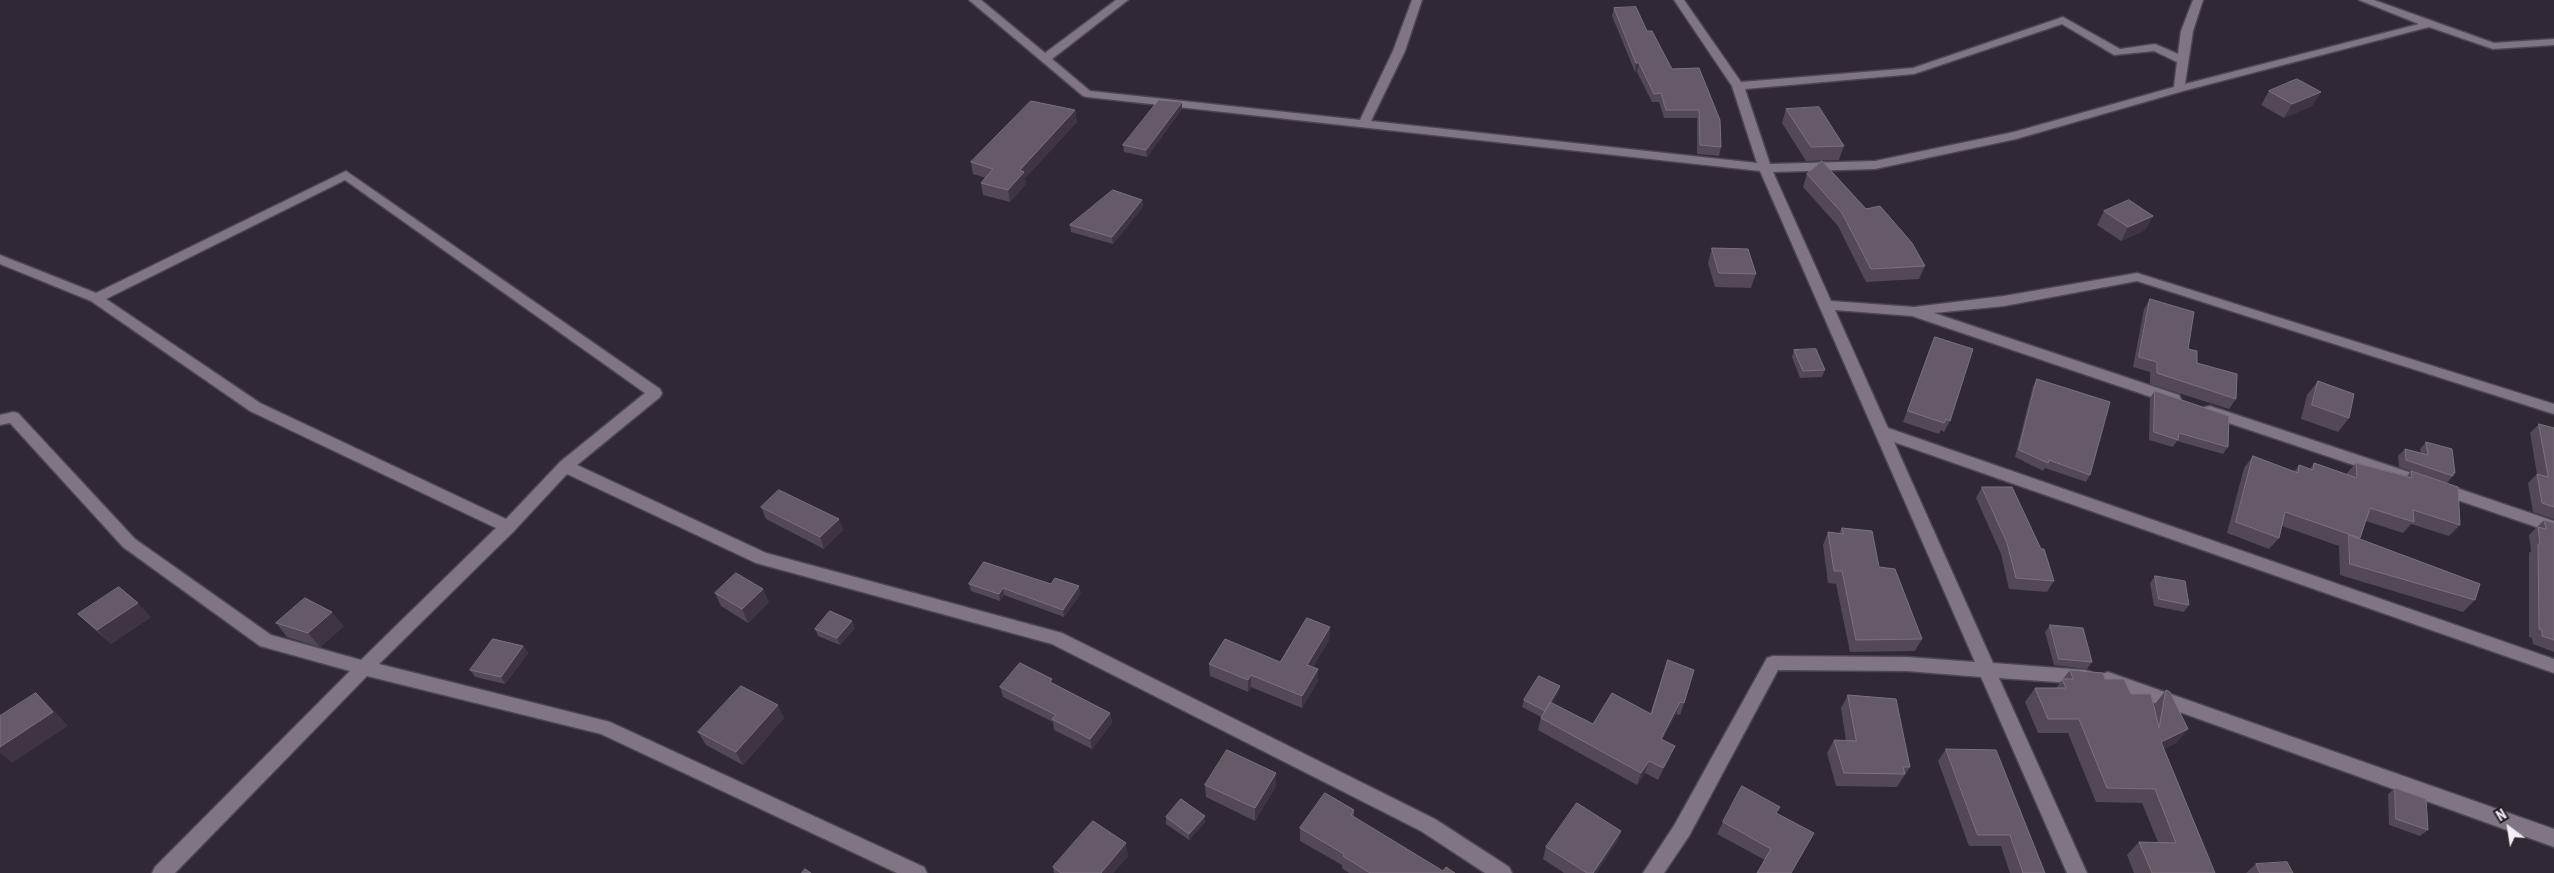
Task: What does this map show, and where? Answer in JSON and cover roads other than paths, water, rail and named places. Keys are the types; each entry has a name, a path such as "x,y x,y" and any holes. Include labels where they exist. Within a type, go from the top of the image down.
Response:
{"street":[{"path":"974,0 1088,94 1765,168 1875,164 2016,136 2179,89 2430,24"},
{"path":"1046,59 1123,0"},
{"path":"1364,124 1399,51 1417,0"},
{"path":"1679,0 1738,86 1765,168 2078,873"},
{"path":"2179,89 2187,31 2198,0"},
{"path":"2364,0 2493,46 2554,42"},
{"path":"1738,86 1914,71 2063,20 2118,53 2155,47 2183,60"},
{"path":"96,298 346,175 466,262 655,393 565,466 508,527 364,668 162,873"},
{"path":"0,259 96,298 254,407 508,527"},
{"path":"1826,305 1913,311 2004,301 2137,277 2554,409"},
{"path":"1913,311 2554,527"},
{"path":"0,420 14,417 129,542 266,641 364,668 604,727 917,873"},
{"path":"1882,432 2554,666"},
{"path":"565,466 762,558 1056,638 1428,825 1502,873"},
{"path":"1654,873 1682,830 1773,663 1907,664 1986,668 2112,680 2554,838"}]}
